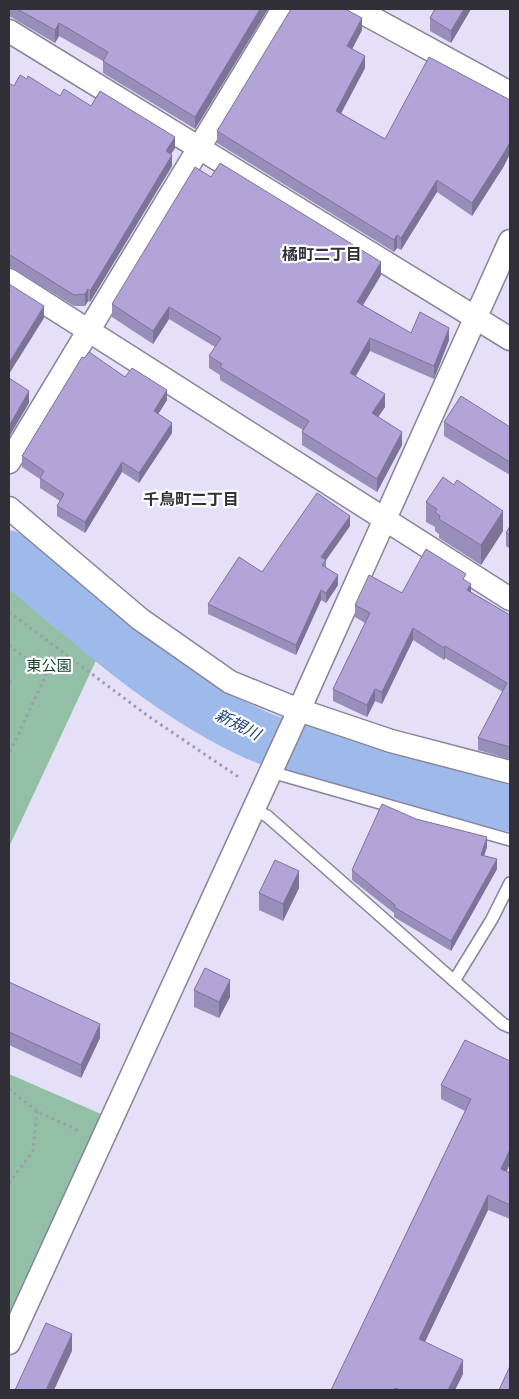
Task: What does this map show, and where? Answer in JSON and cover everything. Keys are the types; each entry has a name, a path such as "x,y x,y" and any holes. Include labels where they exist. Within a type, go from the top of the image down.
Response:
{"street":[{"path":"9,462 283,9"},
{"path":"356,9 510,93"},
{"path":"9,31 199,150 510,339"},
{"path":"9,1342 297,715 510,241"},
{"path":"9,280 510,599"},
{"path":"9,508 140,619 230,682 297,715 510,772"}],"lane":[{"path":"272,769 510,840"},
{"path":"257,801 267,816 503,1024 510,1027"},
{"path":"454,981 492,919 510,884"}],"path":[{"path":"9,612 148,716 257,801"},
{"path":"9,645 46,675 9,754"},
{"path":"9,1089 37,1111 101,1142"},
{"path":"9,1183 34,1151 37,1111"}],"green space":[{"name":"東公園","path":"9,585 100,652 9,847"},
{"path":"9,1074 101,1114 9,1320"}],"building":[{"path":"17,9 260,9 195,117 103,61 108,52 59,23 55,30"},
{"path":"291,9 345,9 362,18 347,46 365,56 336,111 385,139 429,57 510,100 510,142 472,203 437,180 401,238 397,235 394,240 217,131"},
{"path":"435,9 464,9 451,31 430,18"},
{"path":"20,75 27,79 28,76 60,96 64,89 91,106 100,91 175,137 166,151 172,155 90,291 88,289 85,294 74,295 9,256 9,83 14,86"},
{"path":"220,163 381,262 357,302 411,333 420,312 449,328 434,366 370,338 350,373 385,394 372,413 402,432 377,479 302,432 309,421 220,367 222,364 209,356 221,338 169,307 153,331 112,304 195,167 211,177"},
{"path":"9,284 44,306 9,363"},
{"path":"89,352 125,377 132,368 167,390 154,411 172,423 139,473 122,462 85,522 57,506 64,494 40,478 44,471 22,456 82,357 84,358"},
{"path":"9,378 29,391 9,426"},
{"path":"461,396 510,427 510,462 444,422"},
{"path":"443,477 454,485 457,480 503,511 481,545 439,519 440,516 435,512 437,509 426,502"},
{"path":"317,493 350,516 321,557 326,560 322,565 338,575 326,593 321,590 296,645 208,604 239,557 262,572"},
{"path":"510,526 510,535 506,533"},
{"path":"426,549 466,574 463,579 471,584 467,590 510,615 510,747 478,738 507,683 445,646 444,648 413,628 382,692 375,689 367,705 333,689 370,613 355,605 369,575 402,593"},
{"path":"382,804 416,819 487,837 481,855 497,859 451,941 394,907 395,905 352,870"},
{"path":"275,860 299,871 283,904 259,893"},
{"path":"205,968 230,980 219,1002 194,990"},
{"path":"9,982 100,1024 81,1065 9,1032"},
{"path":"465,1040 510,1061 510,1149 501,1169 510,1173 510,1205 488,1195 419,1339 463,1360 448,1390 400,1390 395,1388 394,1390 331,1390 471,1099 441,1085"},
{"path":"46,1323 72,1334 46,1390 15,1390"},
{"path":"510,1366 510,1390 499,1390"}],"waterway":[{"name":"新規川","path":"9,556 97,630 158,677 222,718 256,735 331,761 382,776 510,806"}],"district":[{"name":"橘町二丁目","path":"322,254"},
{"name":"千鳥町二丁目","path":"191,499"}]}
